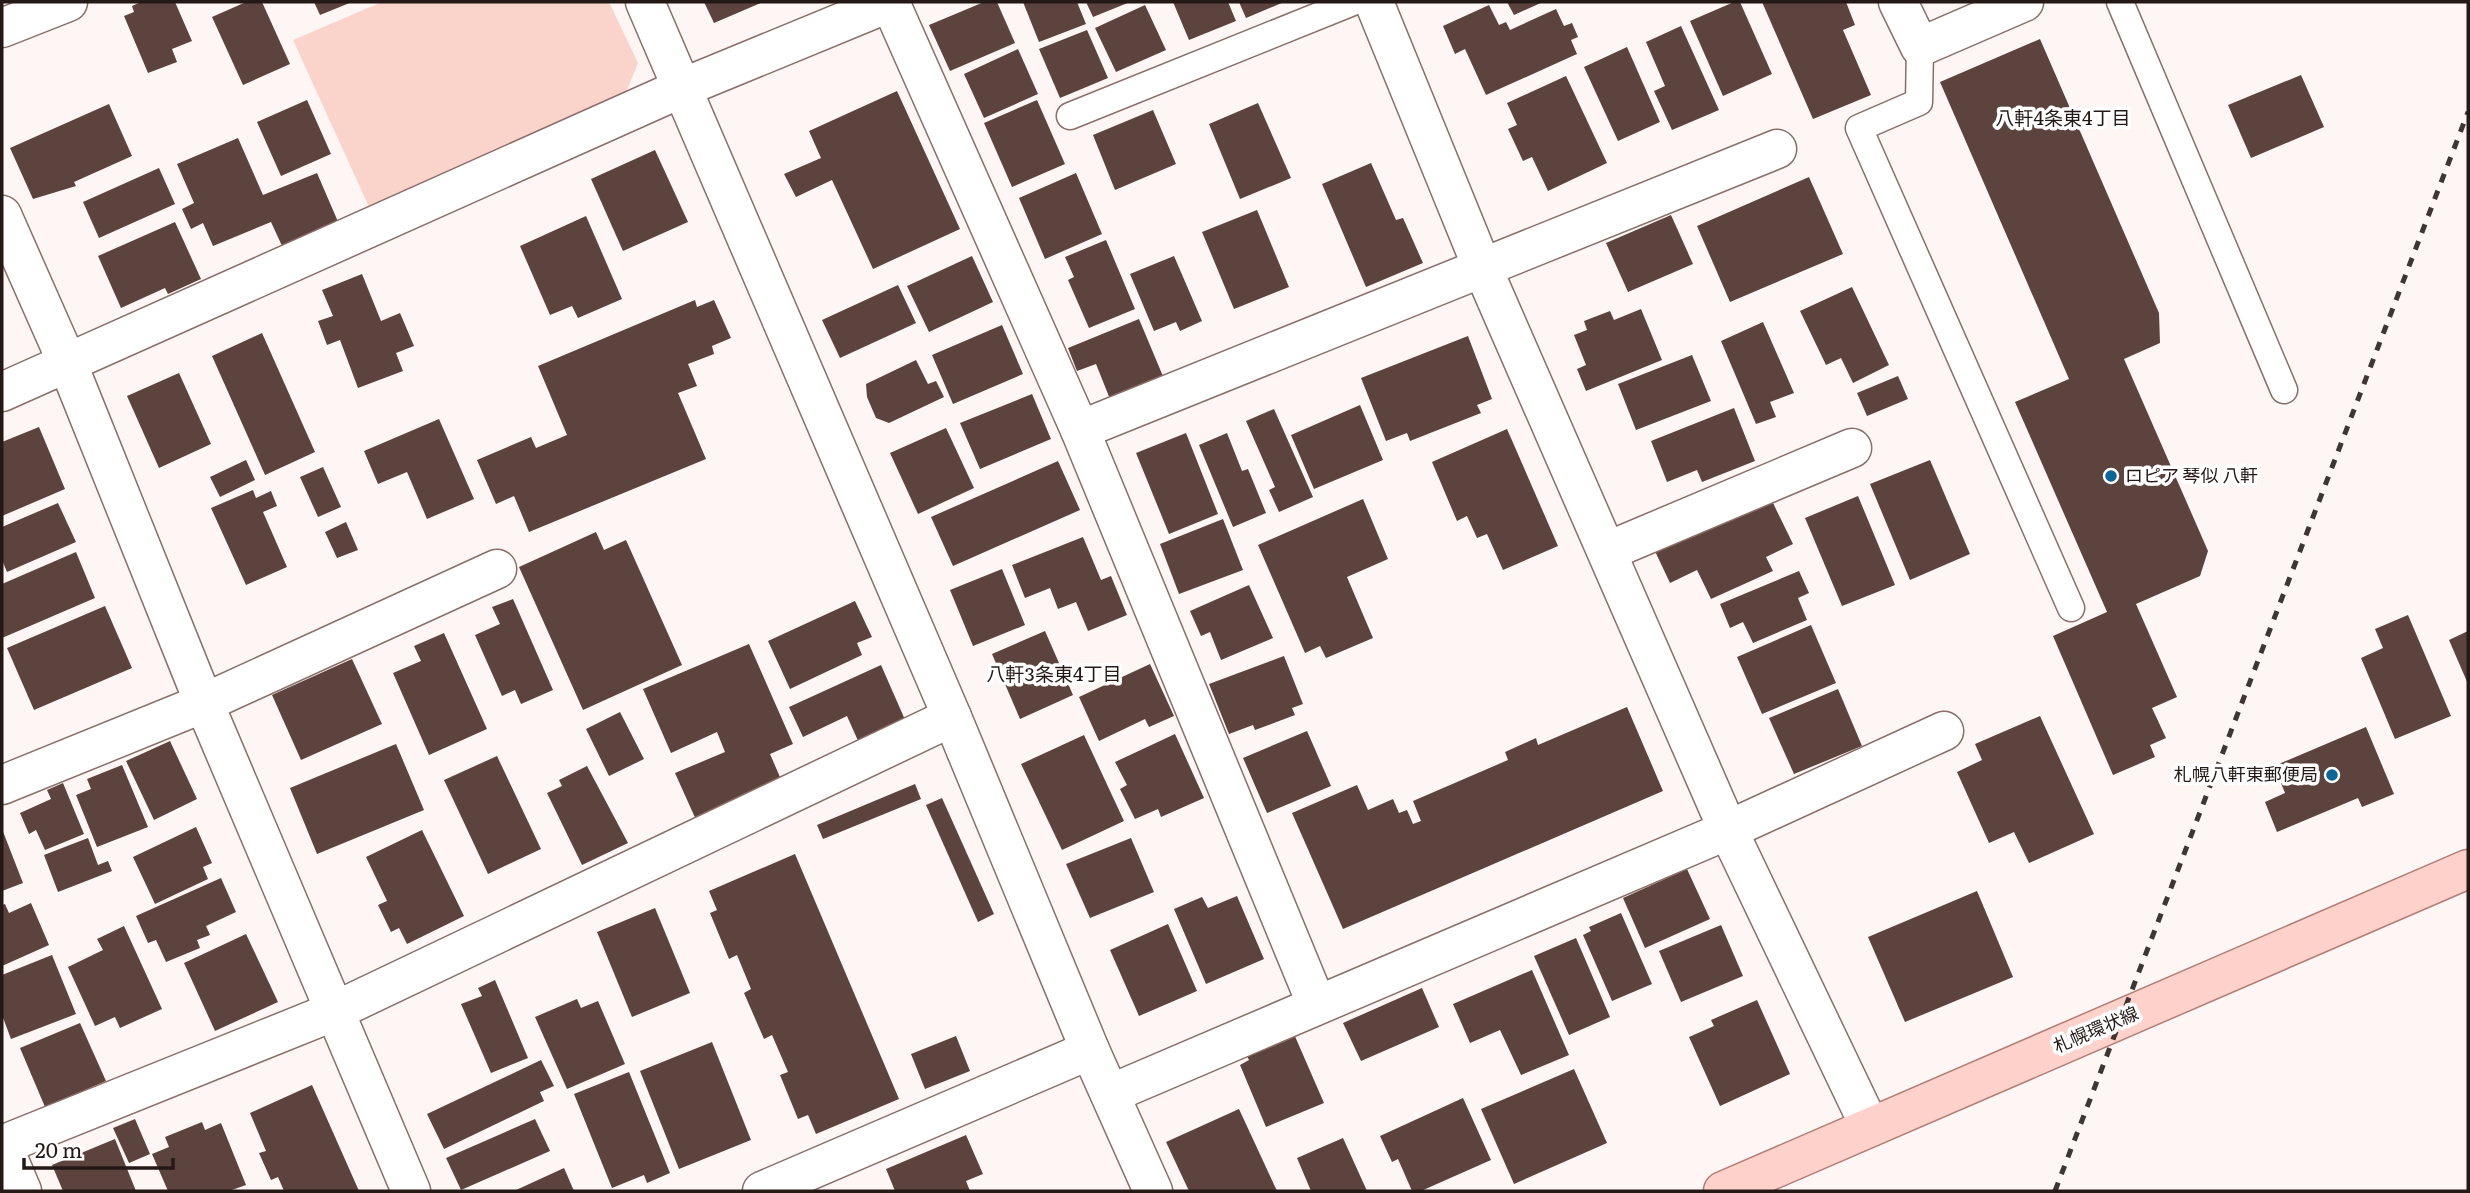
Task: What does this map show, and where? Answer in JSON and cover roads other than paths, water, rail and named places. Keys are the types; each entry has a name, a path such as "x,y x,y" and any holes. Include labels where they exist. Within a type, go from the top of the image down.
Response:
{"main road":[{"name":"札幌環状線","path":"1723,1191 2468,869"}],"street":[{"path":"2,28 68,2"},
{"path":"645,2 952,717 1090,1051 1153,1191"},
{"path":"2,392 682,88 890,2 1080,430 1316,1003"},
{"path":"1374,2 1482,267 1728,830 1871,1127"},
{"path":"1898,2 1920,47 2024,2"},
{"path":"1080,430 1777,149"},
{"path":"2,215 67,362 204,703 411,1191"},
{"path":"1608,551 1852,448"},
{"path":"2,785 204,703 497,569"},
{"path":"22,1191 2,1144 335,1011 952,717"},
{"path":"1110,1094 1316,1003 1728,830 1944,731"},
{"path":"762,1191 1090,1051"}],"lane":[{"path":"1070,116 1353,2"},
{"path":"2120,2 2284,390"},
{"path":"1920,47 1919,102 1859,128 2071,608"}],"railway":[{"path":"2055,1191 2468,112"}],"place":[{"name":"ロピア 琴似 八軒","path":"2111,476"},
{"name":"札幌八軒東郵便局","path":"2332,775"}],"district":[{"name":"八軒4条東4丁目","path":"2063,118"},
{"name":"八軒3条東4丁目","path":"1054,674"}]}
